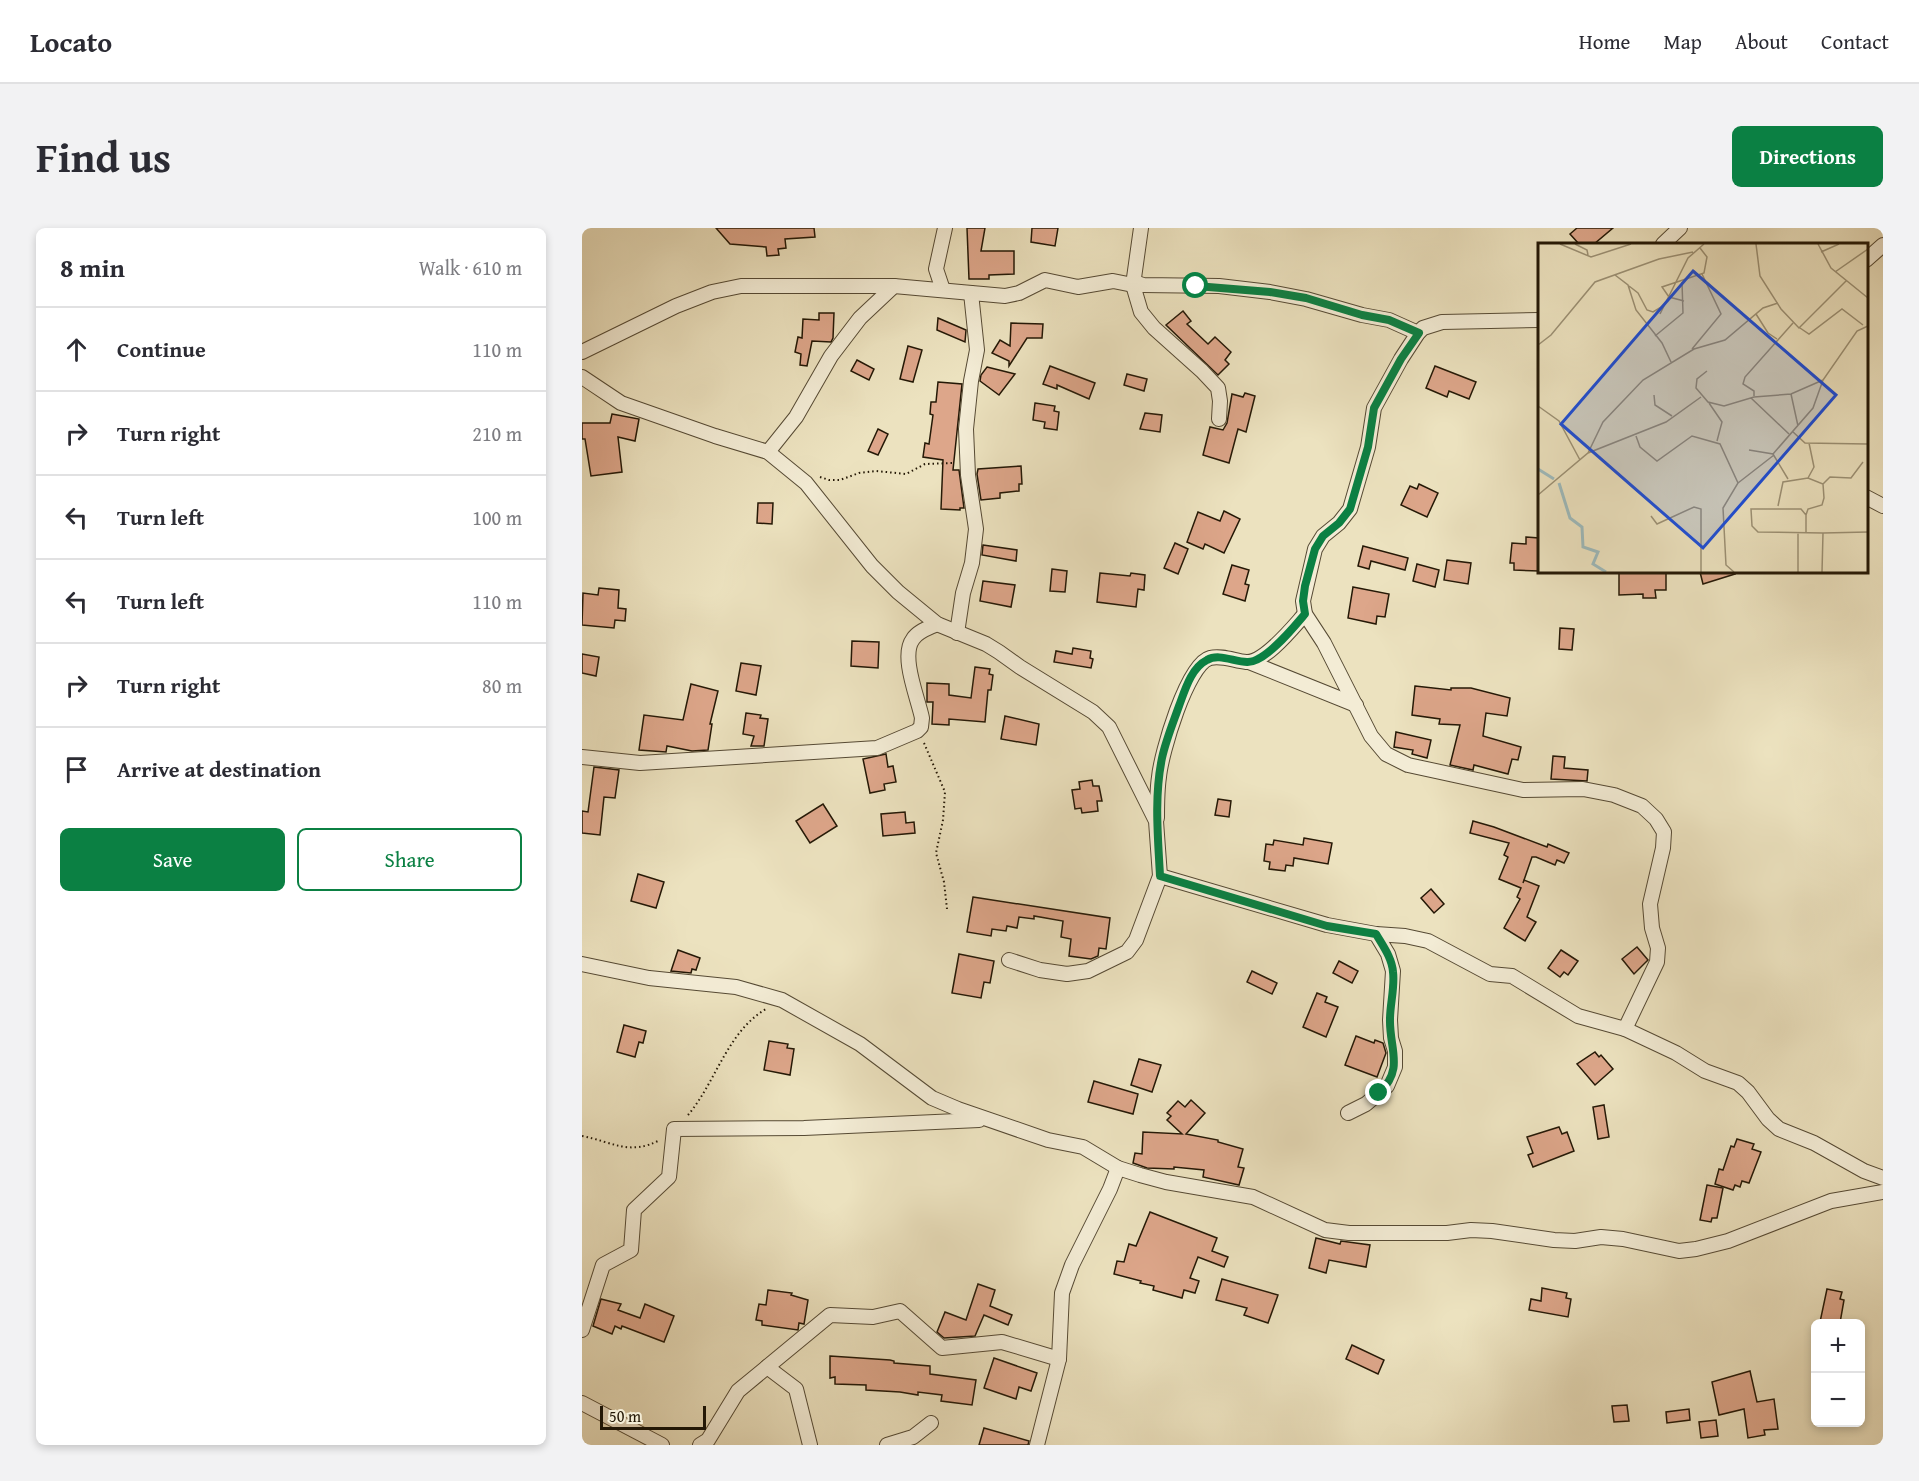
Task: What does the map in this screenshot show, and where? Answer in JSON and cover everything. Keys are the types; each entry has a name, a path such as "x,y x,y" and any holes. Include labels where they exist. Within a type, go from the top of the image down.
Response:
{"street":[{"path":"943,290 936,269 945,228"},
{"path":"1142,228 1134,283 1141,312 1154,328 1218,388 1219,419"},
{"path":"1664,243 1680,228"},
{"path":"1868,258 1883,245"},
{"path":"582,352 676,306 712,292 741,286 894,286 1005,296 1019,293 1045,280 1078,287 1113,281 1143,285 1219,286 1297,297 1389,320 1419,333"},
{"path":"768,452 796,417 831,356 860,318 894,286"},
{"path":"957,633 963,593 972,563 976,529 966,429 976,350 971,293"},
{"path":"1538,320 1442,322 1423,328 1401,359 1374,408 1368,447 1350,509 1339,523 1323,536 1315,549 1303,601 1305,614 1324,643 1371,736 1386,754 1408,765 1523,790 1583,789 1614,795 1642,806 1656,819 1664,831 1664,848 1650,904 1652,928 1658,948 1657,962 1625,1029"},
{"path":"582,377 621,403 768,452 806,483 872,566 898,592 937,624 986,644 1093,712 1109,727 1156,821"},
{"path":"1868,498 1883,506"},
{"path":"1249,662 1267,653 1305,614"},
{"path":"582,757 640,763 877,748 919,730 922,718 908,658 908,648 919,633 937,624"},
{"path":"1010,960 1040,970 1067,974 1088,971 1127,952 1136,940 1160,876 1156,821 1162,756 1184,692 1193,673 1201,663 1210,658 1249,662 1356,705"},
{"path":"1160,876 1327,926 1428,941 1490,974 1512,976 1578,1016 1625,1029 1676,1053 1705,1071 1738,1083 1779,1130 1814,1143 1864,1171 1883,1178"},
{"path":"1348,1113 1366,1104 1387,1086 1395,1067 1390,1020 1393,972 1388,954 1376,934"},
{"path":"582,964 649,978 736,987 782,1000 860,1044 932,1098 1048,1140 1083,1147 1118,1168 1166,1182 1253,1197 1324,1230 1447,1233 1471,1230 1492,1231 1554,1240 1575,1241 1601,1237 1623,1239 1679,1251 1696,1250 1728,1241 1831,1201 1883,1192"},
{"path":"582,1330 603,1265 630,1250 634,1210 669,1177 674,1129 804,1128 988,1120"},
{"path":"1037,1445 1059,1359 1062,1293 1072,1264 1110,1189 1118,1168"},
{"path":"700,1445 708,1440 738,1391 830,1315 873,1317 900,1311 942,1348 1002,1342 1059,1359"},
{"path":"767,1367 796,1389 810,1445"},
{"path":"582,1402 662,1445"},
{"path":"887,1445 913,1437 931,1423"}],"path":[{"path":"813,474 834,480 876,471 906,474 925,464 932,463 968,463"},
{"path":"919,730 945,792 943,820 936,853 944,882 947,909"},
{"path":"582,1136 628,1148 645,1148 661,1139 674,1129 700,1101 722,1059 747,1024 762,1011 782,1000"}],"building":[{"path":"716,228 814,228 815,237 785,239 786,248 778,249 779,255 767,256 766,247 730,244"},
{"path":"967,228 985,228 981,251 1014,251 1014,274 989,275 989,279 969,279"},
{"path":"1032,228 1058,228 1055,246 1031,242"},
{"path":"1577,228 1613,228 1595,243 1578,243 1570,234"},
{"path":"1183,311 1191,321 1187,324 1208,344 1215,337 1231,352 1225,360 1229,364 1218,375 1166,325"},
{"path":"819,313 834,313 833,338 831,342 812,341 807,366 800,365 801,354 795,352 798,337 802,338 803,319 819,320"},
{"path":"938,318 966,330 965,342 937,330"},
{"path":"1011,323 1043,324 1042,338 1027,338 1009,366 1009,361 992,353 1000,340 1010,346"},
{"path":"908,346 922,350 913,382 900,379"},
{"path":"857,360 874,369 869,380 851,371"},
{"path":"1050,366 1095,383 1089,399 1057,385 1057,389 1043,384"},
{"path":"1435,366 1476,382 1469,399 1449,391 1447,397 1426,388"},
{"path":"987,367 1015,374 999,395 980,381"},
{"path":"1127,374 1147,379 1144,391 1124,385"},
{"path":"938,382 962,384 953,470 959,470 964,508 960,510 941,509 943,460 923,457 925,443 929,444 933,415 930,414 931,402 936,402"},
{"path":"1245,393 1255,396 1246,432 1238,429 1229,463 1203,455 1210,427 1223,430 1227,423 1232,394 1243,397"},
{"path":"1035,403 1055,406 1054,411 1059,412 1057,430 1044,428 1045,422 1033,420"},
{"path":"1145,413 1162,415 1160,432 1140,429"},
{"path":"612,414 639,419 635,441 618,437 622,472 591,476 585,439 582,439 582,423 610,423"},
{"path":"878,429 888,434 878,455 868,451"},
{"path":"1021,466 1022,484 1019,484 1019,491 1000,493 1000,498 981,500 978,469"},
{"path":"1419,484 1438,493 1427,517 1401,505 1410,486 1417,489"},
{"path":"758,503 773,503 772,524 757,523"},
{"path":"1224,511 1240,519 1224,553 1205,544 1203,549 1187,542 1198,512 1220,521"},
{"path":"1526,537 1538,538 1538,571 1514,570 1514,563 1510,563 1512,543 1526,544"},
{"path":"1175,543 1188,549 1178,574 1164,568"},
{"path":"983,545 1017,550 1016,561 982,555"},
{"path":"1363,546 1408,558 1405,570 1371,561 1369,569 1358,566"},
{"path":"1447,560 1471,563 1468,584 1444,580"},
{"path":"1417,564 1439,570 1435,587 1413,581"},
{"path":"1232,565 1249,570 1245,584 1249,585 1245,601 1223,594"},
{"path":"1052,569 1067,571 1065,592 1050,591"},
{"path":"1100,573 1145,575 1144,590 1138,589 1136,607 1097,602"},
{"path":"1619,573 1666,573 1666,590 1655,590 1656,598 1643,598 1643,594 1619,595"},
{"path":"1700,573 1735,574 1703,584"},
{"path":"983,581 1015,585 1011,607 980,601"},
{"path":"1353,587 1389,594 1385,617 1377,616 1376,624 1348,618"},
{"path":"599,588 619,590 618,608 626,609 625,621 615,620 614,628 582,625 583,593 598,595"},
{"path":"1560,628 1574,629 1572,650 1559,649"},
{"path":"852,641 879,642 878,668 851,666"},
{"path":"1073,648 1091,651 1090,658 1093,659 1091,668 1054,662 1056,651 1072,654"},
{"path":"582,654 599,657 596,676 582,673"},
{"path":"741,663 761,666 756,695 736,691"},
{"path":"975,667 990,669 989,674 993,675 991,690 988,690 985,722 949,719 949,725 932,724 933,702 927,702 927,683 949,684 949,695 971,698"},
{"path":"691,684 718,691 710,724 712,724 708,750 692,751 667,746 666,752 639,750 644,715 683,720"},
{"path":"1415,686 1451,690 1451,688 1471,688 1510,698 1507,716 1486,713 1483,736 1521,747 1518,760 1512,759 1508,774 1474,765 1473,770 1450,765 1460,725 1439,724 1440,719 1412,715"},
{"path":"746,713 761,715 760,718 768,719 764,746 751,746 754,736 743,734"},
{"path":"1005,716 1039,724 1036,745 1001,739"},
{"path":"1396,732 1431,740 1427,758 1412,754 1413,750 1394,747"},
{"path":"886,754 888,767 893,766 896,782 884,784 885,790 870,793 863,759"},
{"path":"1553,756 1565,757 1564,768 1588,770 1587,781 1551,779"},
{"path":"594,767 619,770 615,798 604,797 600,835 582,833 582,811 588,812"},
{"path":"1092,780 1093,786 1099,786 1102,801 1097,801 1098,811 1082,813 1081,808 1075,809 1072,790 1080,789 1079,782"},
{"path":"1218,799 1231,801 1229,817 1215,815"},
{"path":"823,804 837,826 810,843 796,821"},
{"path":"905,812 906,823 914,822 915,833 883,836 881,814"},
{"path":"1473,821 1547,847 1548,844 1569,853 1564,863 1557,860 1555,865 1532,857 1524,880 1539,886 1527,917 1536,922 1525,941 1504,928 1520,899 1517,897 1521,888 1499,879 1508,857 1504,855 1509,843 1470,833"},
{"path":"1304,838 1332,843 1328,864 1294,858 1293,866 1286,865 1285,871 1269,869 1270,862 1264,861 1266,844 1273,845 1274,840 1303,845"},
{"path":"638,874 664,882 656,908 631,901"},
{"path":"1431,889 1444,904 1434,913 1421,898"},
{"path":"973,897 1110,918 1106,949 1099,948 1098,956 1091,959 1069,956 1071,939 1061,937 1063,921 1034,916 1034,919 1019,917 1017,928 1007,926 1006,931 992,929 991,936 967,932"},
{"path":"1637,947 1648,960 1634,974 1622,959"},
{"path":"678,950 700,958 696,970 692,969 691,973 671,971"},
{"path":"1561,950 1578,961 1568,975 1564,972 1560,977 1548,968"},
{"path":"959,954 994,961 990,983 984,982 981,998 952,993"},
{"path":"1339,961 1358,971 1352,983 1333,973"},
{"path":"1252,971 1277,983 1272,994 1247,982"},
{"path":"1317,993 1327,997 1325,1002 1338,1007 1326,1037 1303,1027"},
{"path":"624,1025 646,1031 643,1043 639,1042 635,1057 617,1052"},
{"path":"1356,1036 1374,1043 1375,1040 1383,1043 1386,1053 1377,1077 1345,1065"},
{"path":"769,1041 788,1044 787,1048 794,1049 790,1075 764,1070"},
{"path":"1595,1052 1599,1057 1601,1055 1613,1069 1595,1085 1577,1064"},
{"path":"1139,1059 1161,1065 1152,1092 1131,1085"},
{"path":"1094,1081 1138,1094 1133,1114 1088,1102"},
{"path":"1191,1100 1205,1113 1186,1134 1218,1140 1218,1142 1243,1149 1238,1167 1244,1168 1239,1185 1203,1177 1204,1170 1174,1167 1174,1169 1147,1168 1133,1163 1135,1153 1142,1154 1143,1132 1182,1134 1167,1120 1171,1116 1167,1113 1178,1101 1185,1107"},
{"path":"1604,1105 1609,1137 1598,1139 1593,1107"},
{"path":"1559,1127 1562,1134 1567,1132 1574,1151 1533,1167 1528,1155 1533,1153 1527,1137"},
{"path":"1737,1139 1754,1144 1752,1149 1761,1152 1749,1183 1742,1181 1740,1187 1735,1185 1733,1190 1715,1184 1719,1169 1723,1170 1731,1146 1734,1147"},
{"path":"1707,1185 1723,1188 1717,1218 1712,1218 1711,1222 1700,1220"},
{"path":"1150,1212 1217,1238 1212,1251 1228,1257 1224,1267 1198,1257 1190,1278 1199,1281 1195,1293 1184,1290 1182,1298 1153,1290 1154,1286 1140,1283 1141,1281 1114,1274 1117,1261 1124,1262 1129,1244 1136,1246"},
{"path":"1316,1238 1340,1244 1341,1241 1370,1245 1366,1267 1329,1260 1326,1273 1309,1268"},
{"path":"1222,1279 1278,1295 1268,1323 1244,1315 1247,1308 1216,1300"},
{"path":"978,1284 995,1290 990,1306 1012,1315 1008,1325 984,1315 975,1336 944,1338 937,1332 945,1312 966,1320"},
{"path":"1542,1288 1567,1293 1566,1298 1571,1299 1568,1317 1529,1310 1531,1299 1541,1301"},
{"path":"1827,1289 1842,1292 1840,1299 1844,1300 1841,1319 1821,1319"},
{"path":"768,1290 792,1293 791,1295 808,1300 804,1324 799,1323 798,1330 762,1325 762,1321 756,1320 759,1304 766,1305"},
{"path":"601,1299 621,1304 618,1310 640,1318 645,1304 674,1316 664,1342 622,1326 621,1329 615,1326 612,1334 593,1326"},
{"path":"1352,1345 1384,1360 1378,1374 1346,1359"},
{"path":"830,1356 890,1360 894,1363 930,1366 930,1374 976,1380 972,1405 941,1401 942,1395 866,1390 866,1385 835,1384 835,1377 830,1378"},
{"path":"994,1358 1037,1373 1031,1391 1019,1387 1016,1399 984,1388"},
{"path":"1750,1371 1757,1402 1774,1399 1778,1429 1764,1430 1765,1435 1748,1438 1744,1409 1719,1415 1712,1382"},
{"path":"1627,1405 1629,1421 1614,1422 1612,1406"},
{"path":"1689,1409 1690,1420 1667,1423 1666,1412"},
{"path":"1716,1420 1718,1436 1701,1438 1699,1422"},
{"path":"984,1428 1029,1441 1028,1445 979,1445"}],"route":[{"path":"1196,286 1219,286 1306,298 1362,315 1389,320 1419,333 1401,359 1374,408 1368,447 1350,509 1339,523 1323,536 1315,549 1305,586 1303,601 1305,614 1267,653 1249,662 1210,658 1201,663 1193,673 1162,756 1156,821 1160,876 1327,926 1376,934 1388,954 1393,972 1390,1020 1391,1038 1395,1051 1395,1067 1387,1086 1379,1093"}]}
